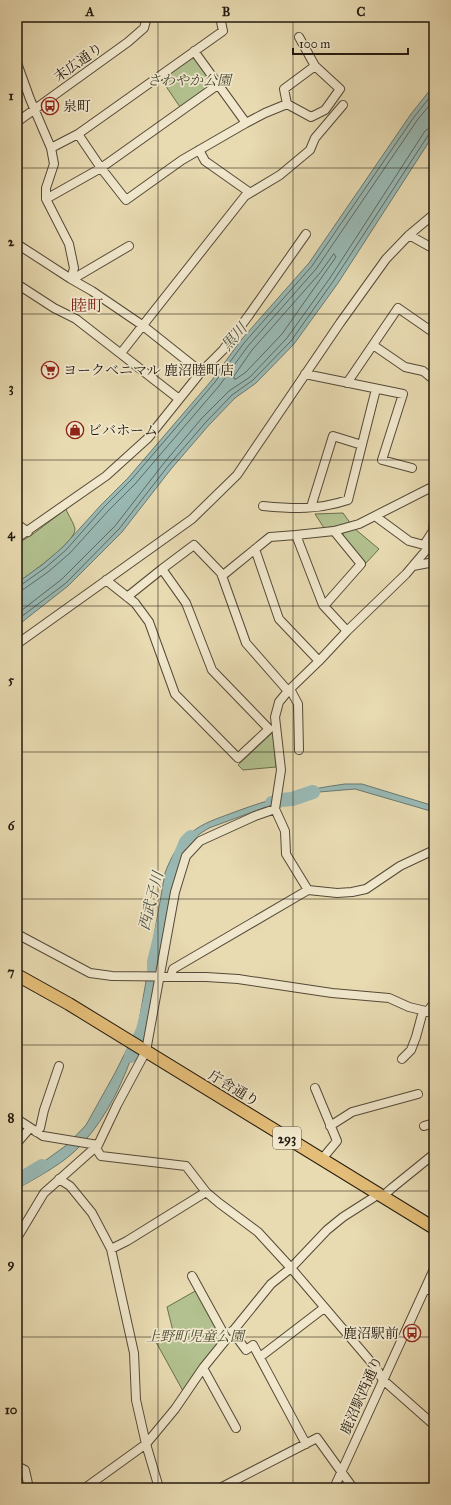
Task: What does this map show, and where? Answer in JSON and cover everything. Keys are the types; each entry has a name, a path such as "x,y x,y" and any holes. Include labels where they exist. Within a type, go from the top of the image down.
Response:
{"highway":[{"name":"庁舎通り","path":"17,975 69,1004 434,1228"}],"street":[{"name":"末広通り","path":"17,122 128,42 144,28 146,17"},
{"path":"51,148 78,134 194,50 223,31 220,17"},
{"path":"287,104 311,117 325,110 340,89 315,66 300,37"},
{"path":"194,50 246,123"},
{"path":"17,63 30,99 51,148 54,164 46,188 46,199 69,244 74,268 72,277"},
{"path":"287,104 284,89 315,66"},
{"path":"46,199 101,168 219,84"},
{"path":"78,134 101,168 126,200 182,160 246,123 287,104"},
{"path":"121,353 245,196 249,192 280,175 310,150 315,138 343,105"},
{"path":"199,150 205,161 249,192"},
{"path":"17,644 192,518 237,475 305,374 386,259 409,235 434,214"},
{"path":"17,538 28,532 106,476 148,438 201,372 223,350 250,315 306,234"},
{"path":"409,235 434,249"},
{"path":"17,244 72,277 142,325 201,372"},
{"path":"72,277 78,276 129,246"},
{"path":"17,284 54,308 76,318 179,399"},
{"path":"347,383 398,308 434,333"},
{"path":"373,345 405,367 423,371 434,380"},
{"path":"305,374 403,394 382,460 412,468"},
{"path":"263,506 292,509 329,506 348,500 376,389"},
{"path":"312,507 333,436 362,445"},
{"path":"222,576 270,536 334,531 359,524 430,488 434,491"},
{"path":"375,516 409,541 424,545 433,532 434,521"},
{"path":"17,524 28,532"},
{"path":"324,606 361,564 334,531"},
{"path":"296,535 324,606 347,631"},
{"path":"308,890 286,854 285,831 275,809 281,770 275,717 279,702 347,631 413,566 434,541"},
{"path":"127,597 194,545 221,573 246,643 289,690 298,704 299,750"},
{"path":"255,549 279,619 319,661"},
{"path":"413,566 434,562"},
{"path":"106,580 135,603 149,622 175,694 238,758 269,729 212,670 186,603 162,569"},
{"path":"17,1238 44,1193 97,1146 143,1050 175,892 186,856 200,841 255,816 275,809"},
{"path":"172,976 173,969 308,890 337,893 352,892 366,888 400,866 434,850"},
{"path":"17,934 90,973 112,976 172,976 238,979 332,993 389,998 428,1012"},
{"path":"402,1059 411,1050 428,1012 434,1003"},
{"path":"17,1143 33,1130 40,1128 44,1110 59,1066"},
{"path":"315,1088 336,1141 322,1159"},
{"path":"330,1126 352,1112 418,1094"},
{"path":"17,1119 43,1136 97,1146"},
{"path":"424,1126 434,1124"},
{"path":"97,1146 101,1156 186,1166 206,1192 258,1232 291,1268 377,1369 382,1379 432,1420"},
{"path":"85,1488 146,1444 175,1409 226,1338 271,1284 291,1268 327,1230 343,1217 392,1188 434,1154"},
{"path":"59,1179 70,1186 92,1213 111,1249 134,1353 136,1400 146,1444 160,1488"},
{"path":"111,1249 127,1241 206,1192"},
{"name":"鹿沼駅西通り","path":"334,1488 382,1379 434,1269"},
{"path":"192,1276 226,1338"},
{"path":"426,1287 434,1293"},
{"path":"260,1357 324,1308"},
{"path":"232,1331 246,1350 253,1345 306,1444"},
{"path":"203,1368 236,1428"},
{"path":"220,1488 317,1438 353,1488"},
{"path":"17,1466 25,1470 29,1488"}],"green space":[{"name":"さわやか公園","path":"190,58 197,59 211,80 210,86 180,107 161,79"},
{"path":"66,509 75,529 73,535 60,550 17,583 17,544"},
{"path":"343,513 351,524 324,528 315,514"},
{"path":"355,529 379,549 366,563 343,540 343,532"},
{"path":"273,732 276,767 243,770 238,765"},
{"name":"上野町児童公園","path":"197,1290 222,1339 183,1391 156,1342 173,1331 167,1307"}],"water":[{"path":"434,85 434,134 338,283 294,344 256,383 235,398 209,425 171,469 122,532 68,586 17,626 17,583 42,565 63,547 128,478 212,380 241,340 309,263 411,114"},
{"path":"345,784 362,784 434,806 434,812 355,789 319,792 282,801 209,828 191,841 176,859 173,867 144,1017 126,1072 114,1098 100,1122 75,1151 51,1169 17,1189 17,1183 68,1144 86,1125 115,1073 138,1027 165,873 172,856 186,837 195,829 205,824 246,808 302,792"}],"waterway":[{"name":"西武子川","path":"272,803 292,799 313,792"},
{"name":"西武子川","path":"131,1056 143,1030 154,985 154,962 179,859 186,842 191,837"},
{"name":"西武子川","path":"17,1181 42,1166"}],"place":[{"name":"泉町","path":"50,106"},
{"name":"ヨークベニマル 鹿沼睦町店","path":"50,370"},
{"name":"ビバホーム","path":"75,430"},
{"name":"鹿沼駅前","path":"412,1333"}],"district":[{"name":"睦町","path":"87,305"}],"water label":[{"name":"黒川","path":"234,337"}]}
